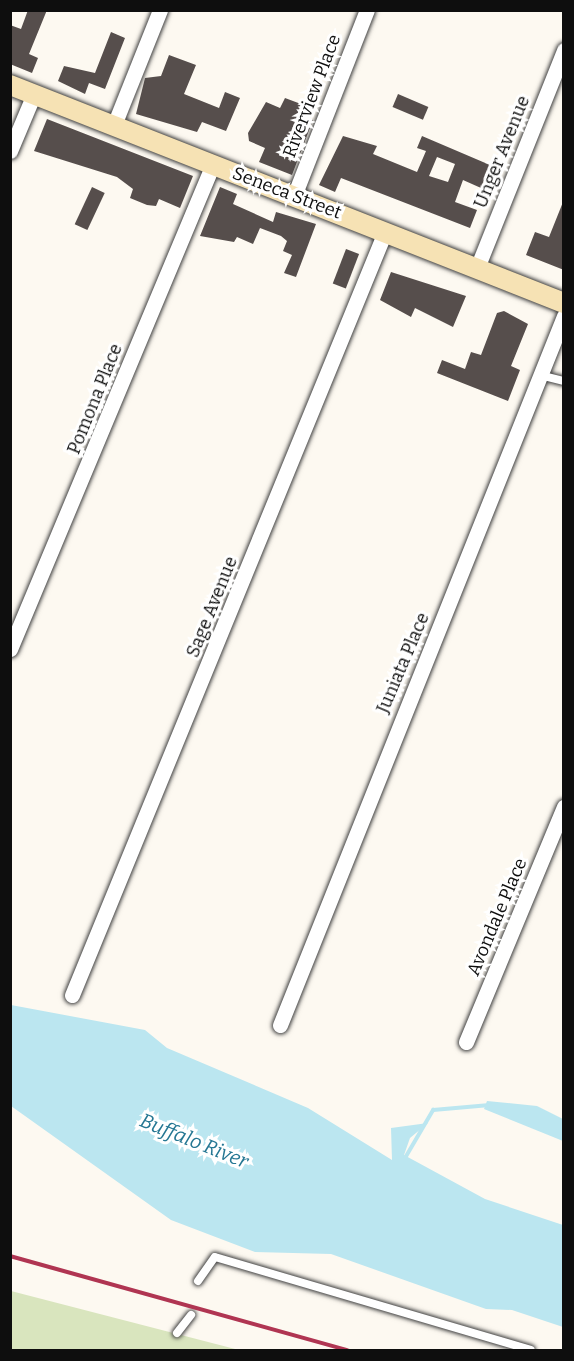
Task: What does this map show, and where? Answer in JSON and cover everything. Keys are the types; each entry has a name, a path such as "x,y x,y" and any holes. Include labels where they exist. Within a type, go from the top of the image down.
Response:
{"main road":[{"name":"Seneca Street","path":"10,85 564,303"}],"street":[{"path":"114,125 160,10"},
{"name":"Riverview Place","path":"294,196 367,10"},
{"name":"Unger Avenue","path":"477,268 564,50"},
{"path":"10,151 34,94"},
{"name":"Pomona Place","path":"10,649 213,164"},
{"name":"Sage Avenue","path":"72,995 385,232"},
{"name":"Juniata Place","path":"280,1025 564,316"},
{"name":"Avondale Place","path":"466,1042 564,807"}],"lane":[{"path":"540,375 564,381"},
{"path":"198,1281 215,1257 531,1350"},
{"path":"177,1333 191,1315"}],"green space":[{"path":"11,1291 239,1350 11,1350"}],"water":[{"path":"11,1005 145,1030 167,1048 308,1108 392,1160 391,1128 428,1123 410,1138 404,1155 485,1199 563,1225 563,1327 512,1310 486,1309 331,1254 255,1252 171,1220 11,1106"},
{"path":"487,1101 537,1106 563,1119 563,1141 484,1109"}],"building":[{"path":"28,10 47,10 29,54 38,58 32,73 10,64 10,25 21,29"},
{"path":"111,32 125,38 105,89 89,83 85,94 58,81 64,66 95,73"},
{"path":"169,55 196,65 184,94 219,108 225,92 240,98 226,131 202,122 197,132 136,114 145,78 161,76"},
{"path":"398,94 428,107 423,120 393,107"},
{"path":"285,98 301,104 298,113 313,120 292,175 259,162 265,148 249,141 248,133 266,102 280,108"},
{"path":"47,119 193,176 180,208 159,199 156,206 147,205 130,198 133,189 117,177 34,151"},
{"path":"343,136 377,146 373,154 417,172 426,151 417,148 422,136 490,165 481,188 463,180 455,202 477,210 470,228 341,178 335,192 319,185","holes":["437,157 455,164 448,182 429,176"]},
{"path":"92,187 105,193 87,230 75,224"},
{"path":"220,187 237,194 233,204 273,222 276,212 316,224 296,277 284,273 292,255 283,251 287,241 281,236 260,228 253,244 237,237 234,242 200,236"},
{"path":"563,202 564,270 526,255 535,232 549,237"},
{"path":"346,249 359,254 346,289 333,284"},
{"path":"391,272 466,296 453,327 415,308 411,317 380,300"},
{"path":"504,311 528,324 511,366 520,370 508,401 437,373 442,360 465,369 471,352 481,355 497,313"}],"waterway":[{"name":"Buffalo River","path":"405,1158 433,1110 490,1105"}],"railway":[{"path":"10,1256 347,1350"}]}
